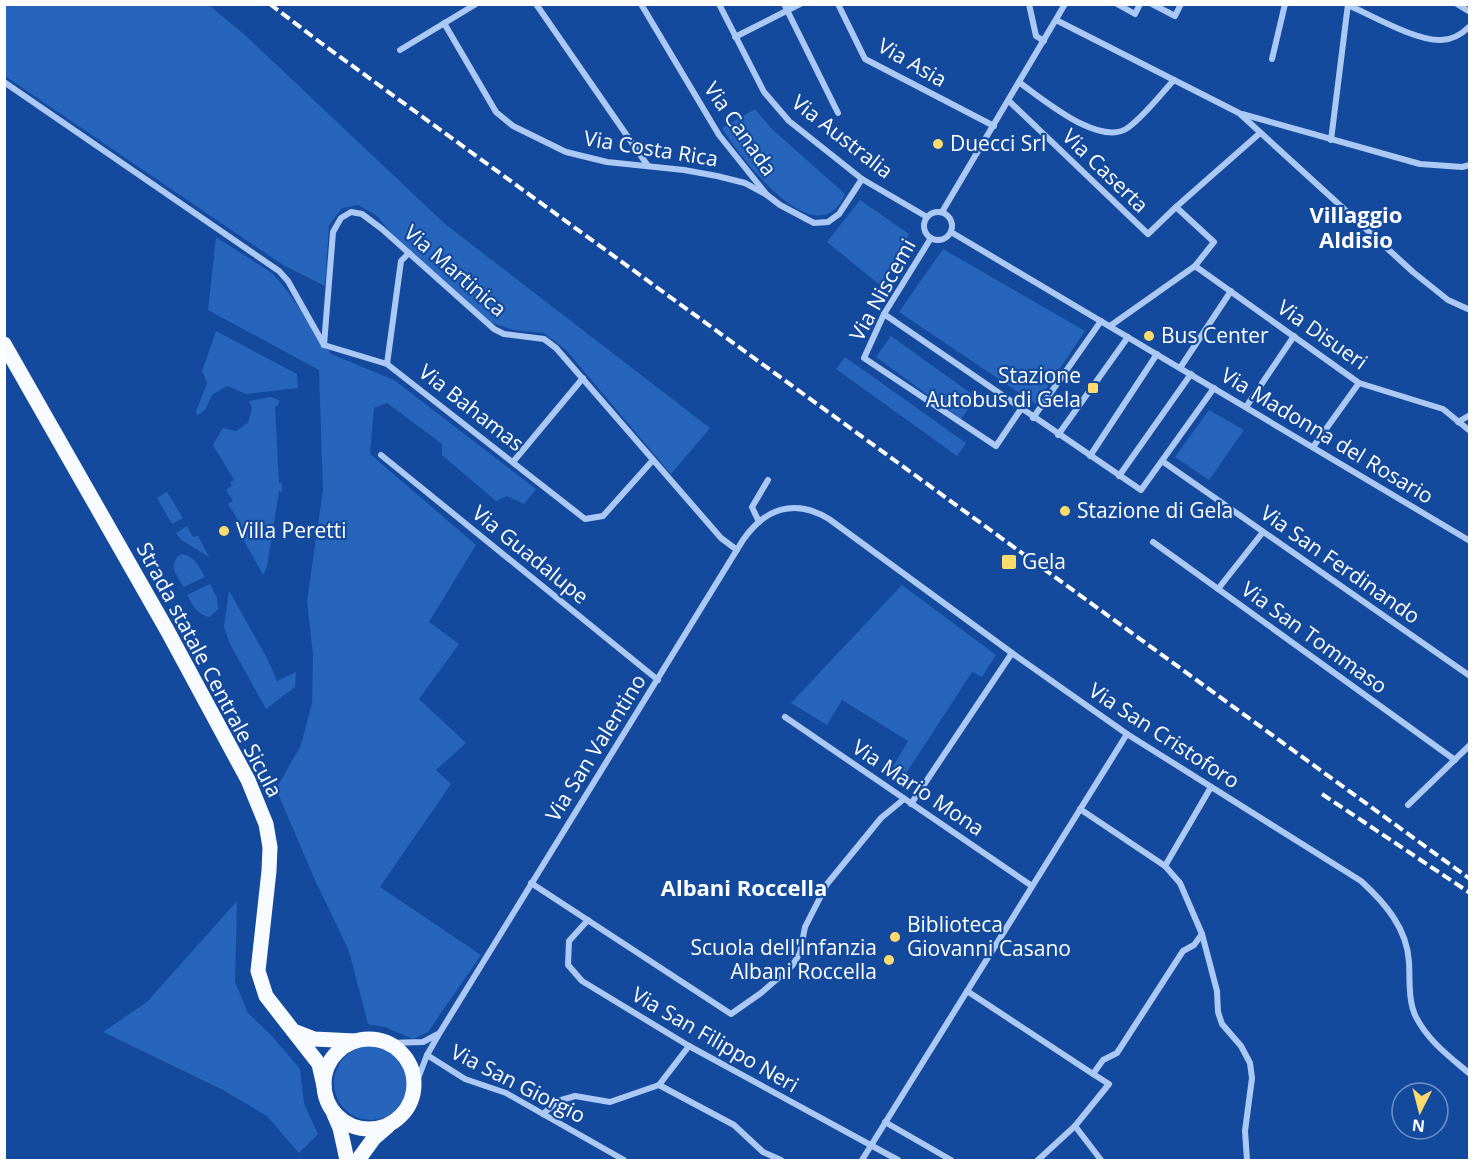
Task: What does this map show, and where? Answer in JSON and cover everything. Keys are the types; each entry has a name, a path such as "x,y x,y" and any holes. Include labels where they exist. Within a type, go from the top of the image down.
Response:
{"main road":[{"name":"Strada statale Centrale Sicula","path":"4,344 167,630 248,780 266,824 270,847 258,971 266,996 319,1064 324,1086"},
{"path":"296,1032 314,1039 355,1041 365,1039 387,1043 399,1050 408,1061 413,1075 414,1089 406,1108 374,1138 358,1161"},
{"path":"346,1161 340,1128 327,1100 324,1086 325,1071 332,1058 342,1048 355,1041"},
{"path":"333,1112 349,1124 367,1129 392,1122"}],"street":[{"path":"399,50 476,4"},
{"path":"536,4 648,166"},
{"name":"Via Canada","path":"641,4 719,135 767,195 780,205 814,223 828,222 839,214 862,179"},
{"name":"Via Australia","path":"719,4 764,92 789,121 862,179 927,217"},
{"path":"735,37 786,8 800,4"},
{"name":"Via Asia","path":"838,4 866,59 994,126"},
{"path":"1029,4 1036,36 1044,41"},
{"path":"942,212 1065,4"},
{"path":"1117,4 1135,14 1140,4"},
{"path":"1152,4 1175,16 1181,4"},
{"path":"1272,59 1285,4"},
{"path":"1457,4 1470,12"},
{"path":"1331,140 1348,5 1417,35 1441,40 1461,34 1470,26"},
{"path":"786,8 838,113"},
{"path":"1056,20 1239,113 1420,164 1462,167 1470,165"},
{"name":"Via Costa Rica","path":"444,23 496,112 513,126 566,152 608,162 717,176 745,183 767,195"},
{"path":"1020,82 1075,121 1105,132 1116,133 1128,128 1174,80"},
{"path":"4,82 279,271 288,281 324,345"},
{"name":"Via Caserta","path":"1009,101 1148,234 1260,133"},
{"path":"1239,113 1413,272 1448,300 1470,310"},
{"path":"1110,326 1195,266 1214,242 1176,207"},
{"name":"Via Martinica","path":"324,345 333,232 341,218 351,212 362,214 494,329 504,334 544,339 556,348 721,538 737,550"},
{"path":"936,212 942,212 951,220 951,232 943,239 931,238 924,228 927,217 936,212"},
{"name":"Via Madonna del Rosario","path":"951,232 1470,541"},
{"name":"Via Niscemi","path":"931,238 884,314 864,358 996,446 1021,409"},
{"path":"387,364 401,261 409,254"},
{"name":"Via Disueri","path":"1195,266 1359,383 1443,409 1470,431"},
{"path":"1180,368 1231,291"},
{"path":"884,314 1141,490 1214,388"},
{"path":"1033,418 1101,321"},
{"path":"1246,407 1294,336"},
{"path":"1058,435 1128,337"},
{"name":"Via Bahamas","path":"324,345 387,364 585,519 603,516 653,460"},
{"path":"1090,456 1157,354"},
{"path":"1119,476 1191,374"},
{"path":"513,462 584,378"},
{"path":"1313,447 1359,383"},
{"path":"1458,422 1470,415"},
{"name":"Via Guadalupe","path":"381,455 658,680"},
{"name":"Via San Ferdinando","path":"1162,460 1470,676"},
{"path":"759,522 752,507 768,480"},
{"name":"Via San Cristoforo","path":"759,522 774,512 794,508 812,510 822,514 1127,734 1361,881 1393,916 1404,939 1415,1015 1433,1042 1470,1074"},
{"name":"Via San Valentino","path":"414,1089 427,1055 439,1034 737,550 748,533 759,522"},
{"path":"1218,589 1263,532"},
{"name":"Via San Tommaso","path":"1153,542 1455,760"},
{"path":"911,804 1012,653"},
{"name":"Via Mario Mona","path":"785,717 1032,886"},
{"path":"862,1161 1127,734"},
{"path":"1408,805 1470,745"},
{"path":"1165,866 1211,787"},
{"path":"531,883 731,1014 761,993 792,966 800,953 805,927 826,884 881,819 904,799"},
{"path":"1080,809 1165,866 1180,883 1202,934 1217,991 1218,1012 1222,1024 1241,1046 1250,1063 1252,1078 1245,1131 1247,1160"},
{"name":"Via San Filippo Neri","path":"588,920 569,941 568,965 582,981 689,1046 897,1161"},
{"path":"1093,1074 1103,1060 1118,1053 1183,951 1194,945 1202,934"},
{"path":"967,991 1109,1084 1075,1126 1038,1161"},
{"path":"387,1043 423,1042 439,1034"},
{"path":"543,1114 558,1101 575,1096 610,1102 659,1085 689,1046"},
{"name":"Via San Giorgio","path":"427,1055 465,1079 506,1093 624,1161"},
{"path":"659,1085 734,1125 763,1152 781,1161"},
{"path":"885,1122 951,1161"},
{"path":"1075,1126 1101,1161"}],"shaded area":[{"path":"4,5 209,5 246,36 445,224 710,428 671,474 566,350 544,333 514,330 490,322 409,253 376,215 358,205 342,208 329,225 325,286 283,265 5,76"},
{"path":"755,109 771,128 845,194 838,206 824,215 808,214 791,205 757,174 722,128"},
{"path":"860,200 909,234 880,285 827,242"},
{"path":"216,237 272,273 331,354 394,380 536,489 524,504 507,496 496,501 442,455 442,444 387,403 374,408 370,454 476,545 429,622 459,644 419,699 466,743 436,770 451,784 380,887 481,955 428,1032 413,1039 385,1027 368,1024 349,951 315,880 276,789 301,745 312,703 313,654 307,601 323,490 319,370 208,310"},
{"path":"943,249 1085,331 1036,404 899,312"},
{"path":"216,331 297,374 298,388 246,394 227,386 212,395 205,410 197,415 196,412 207,383 202,371"},
{"path":"891,336 976,397 961,419 876,357"},
{"path":"845,357 966,443 957,456 836,369"},
{"path":"270,397 279,400 278,406 275,406 279,483 282,483 282,492 279,491 267,567 263,575 237,528 241,525 228,504 233,501 226,490 232,486 230,482 234,480 213,445 223,428 236,431 248,423 252,408 249,401"},
{"path":"1209,410 1244,430 1209,480 1175,457"},
{"path":"167,492 183,518 172,524 157,498"},
{"path":"187,526 193,537 198,536 209,557 181,540 176,533"},
{"path":"183,554 199,566 205,577 184,587 174,568 175,560"},
{"path":"210,584 217,598 218,609 210,617 199,612 187,595"},
{"path":"902,585 996,655 982,677 972,672 905,775 893,767 908,741 842,700 827,725 791,703"},
{"path":"229,591 267,658 277,681 296,672 295,687 266,709 230,644 224,627"},
{"path":"237,901 235,982 248,1013 271,1035 300,1069 304,1104 318,1134 299,1153 267,1116 223,1090 103,1032 147,1002"},
{"path":"364,1046 378,1046 392,1052 402,1062 408,1076 408,1090 402,1104 392,1114 378,1120 364,1120 350,1114 340,1104 334,1090 334,1076 340,1062 350,1052"}],"railway":[{"path":"270,4 1470,879"},
{"path":"1322,794 1470,893"}],"place":[{"name":"Duecci Srl","path":"938,144"},
{"name":"Bus Center","path":"1149,336"},
{"name":"Stazione Autobus di Gela","path":"1093,388"},
{"name":"Stazione di Gela","path":"1065,511"},
{"name":"Villa Peretti","path":"224,531"},
{"name":"Gela","path":"1009,562"},
{"name":"Biblioteca Giovanni Casano","path":"895,937"},
{"name":"Scuola dell'Infanzia Albani Roccella","path":"889,960"}],"district":[{"name":"Villaggio Aldisio","path":"1356,228"},
{"name":"Albani Roccella","path":"744,888"}]}
